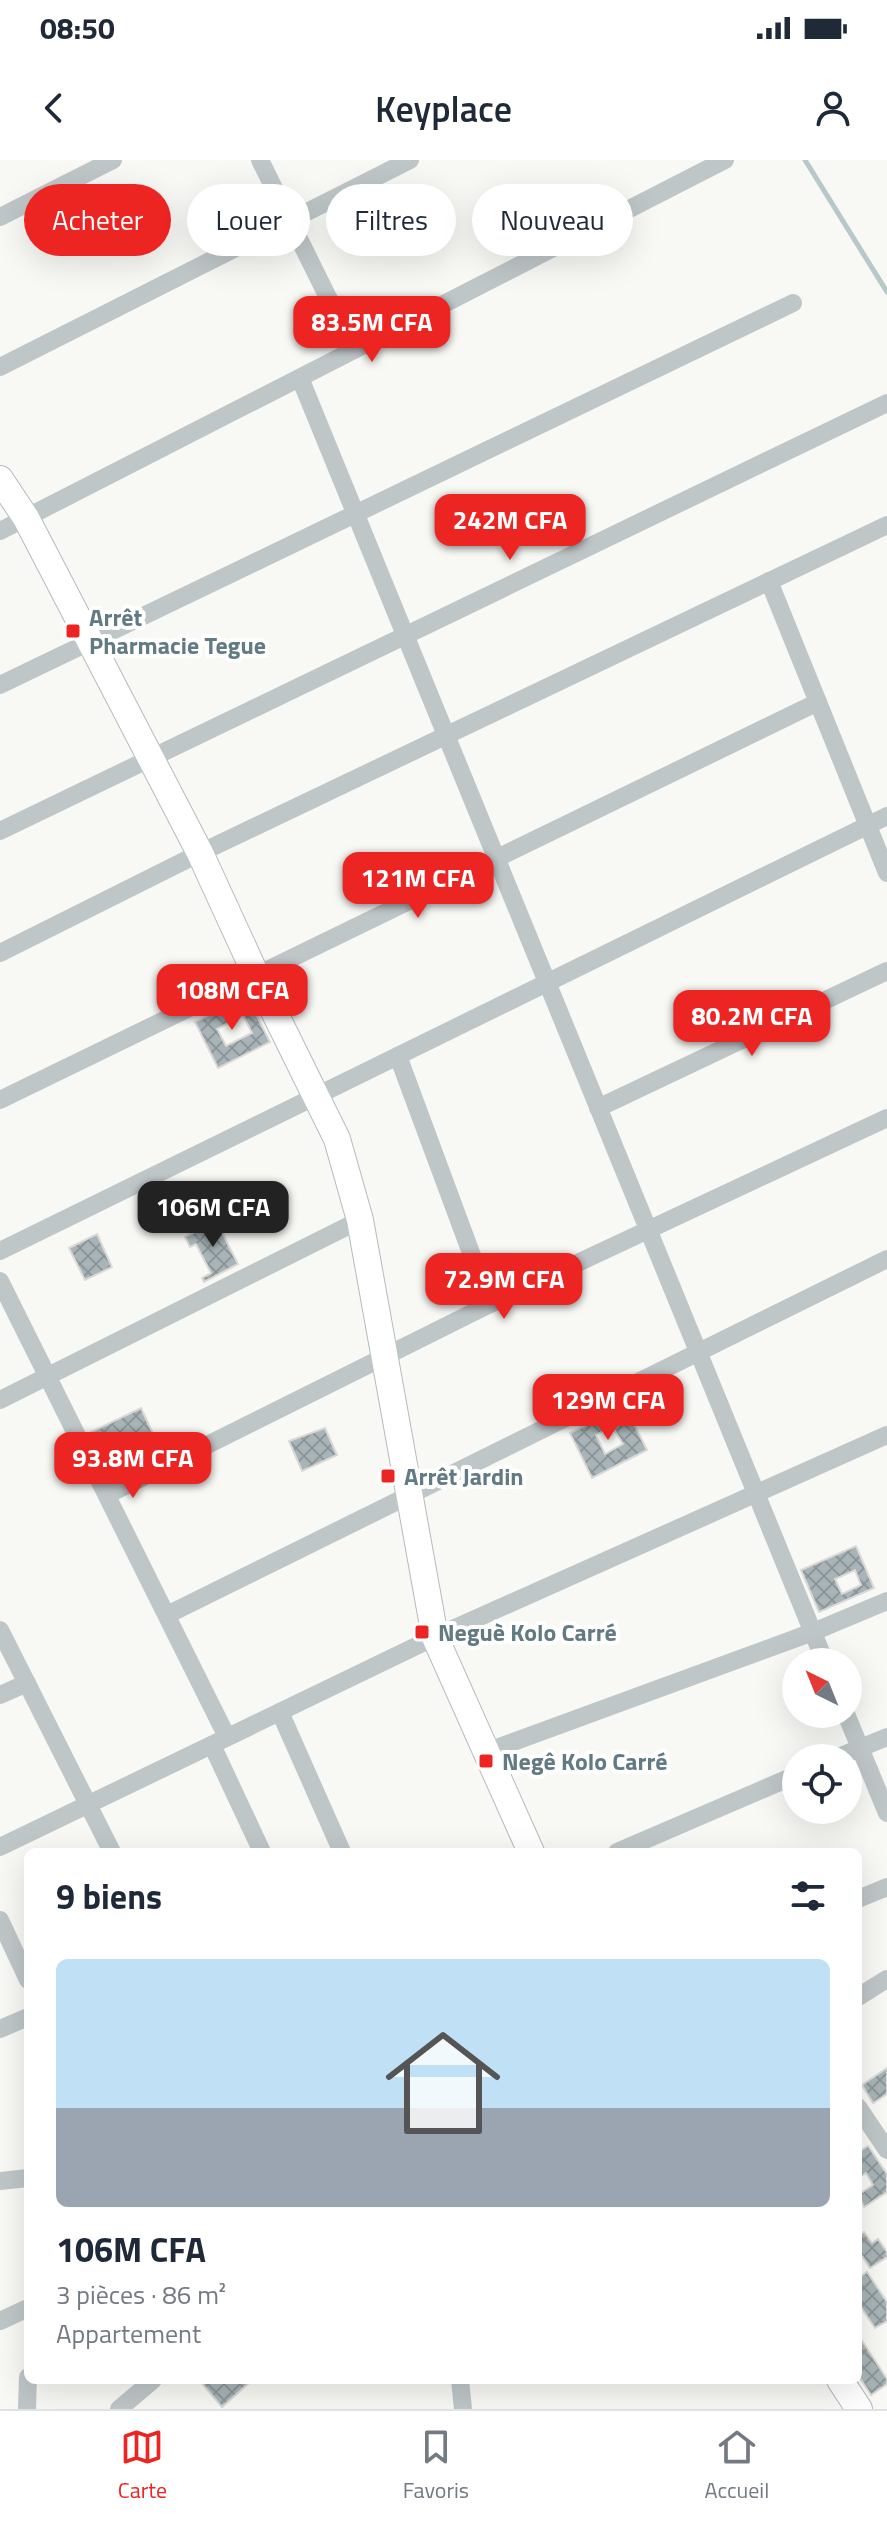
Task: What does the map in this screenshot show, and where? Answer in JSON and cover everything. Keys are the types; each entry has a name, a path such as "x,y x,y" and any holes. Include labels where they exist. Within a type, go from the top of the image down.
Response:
{"street":[{"path":"0,217 113,160"},
{"path":"260,160 272,184"},
{"path":"310,210 410,160"},
{"path":"0,531 725,160"},
{"path":"0,367 219,256"},
{"path":"308,256 354,350"},
{"path":"0,685 793,303"},
{"path":"300,378 819,1648"},
{"path":"0,831 887,403"},
{"path":"0,479 26,518 200,853 337,1139 360,1220 435,1637 529,1848"},
{"path":"0,953 200,853 887,525"},
{"path":"769,581 887,873"},
{"path":"0,1100 818,702"},
{"path":"0,1251 887,816"},
{"path":"598,1108 887,971"},
{"path":"398,1056 490,1304"},
{"path":"107,1495 490,1304 887,1118"},
{"path":"0,1400 360,1220"},
{"path":"167,1615 887,1259"},
{"path":"0,1281 167,1615 260,1848"},
{"path":"0,1847 435,1637 887,1435"},
{"path":"486,1752 813,1632 887,1601"},
{"path":"0,1630 110,1848"},
{"path":"0,1695 27,1683"},
{"path":"280,1712 340,1848"},
{"path":"862,1747 887,1737"},
{"path":"862,1753 887,1813"},
{"path":"626,1848 782,1781"},
{"path":"97,1848 101,1830"},
{"path":"862,1897 887,1887"},
{"path":"0,1920 24,1971"},
{"path":"862,1995 887,1979"},
{"path":"0,2029 24,2019"},
{"path":"862,2113 887,2150"},
{"path":"0,2181 24,2178"},
{"path":"0,2321 24,2310"},
{"path":"27,2409 28,2384"},
{"path":"460,2384 463,2409"},
{"path":"843,2384 859,2409"},
{"path":"119,2409 138,2387"}],"building":[{"path":"247,997 270,1042 218,1068 195,1022","holes":["243,1015 252,1033 226,1046 217,1029"]},
{"path":"209,1183 224,1211 191,1228 177,1201"},
{"path":"216,1221 238,1264 204,1282 202,1278 211,1273 196,1244 190,1247 185,1237"},
{"path":"97,1234 112,1267 85,1280 69,1248"},
{"path":"625,1406 647,1450 592,1478 570,1433","holes":["612,1426 623,1444 605,1454 596,1435"]},
{"path":"141,1408 162,1453 144,1461 132,1436 118,1443 130,1468 113,1477 91,1432"},
{"path":"325,1428 337,1455 302,1471 289,1441"},
{"path":"856,1546 874,1588 819,1612 801,1570","holes":["855,1570 861,1585 842,1594 835,1579"]},
{"path":"887,2068 887,2094 873,2103 862,2085"},
{"path":"868,2146 887,2174 887,2192 864,2207 862,2192 873,2185 866,2173 862,2176 862,2150"},
{"path":"862,2233 872,2243 878,2239 887,2252 887,2257 870,2268 862,2256"},
{"path":"867,2272 887,2302 887,2321 875,2328 862,2309 862,2275"},
{"path":"862,2341 887,2379 887,2384 871,2395 862,2381"},
{"path":"202,2384 248,2384 222,2407"}],"waterway":[{"path":"805,160 887,292"}],"place":[{"name":"Arrêt Pharmacie Tegue","path":"73,631"},
{"name":"Arrêt Jardin","path":"388,1476"},
{"name":"Neguè Kolo Carré","path":"422,1632"},
{"name":"Negê Kolo Carré","path":"486,1761"}]}
